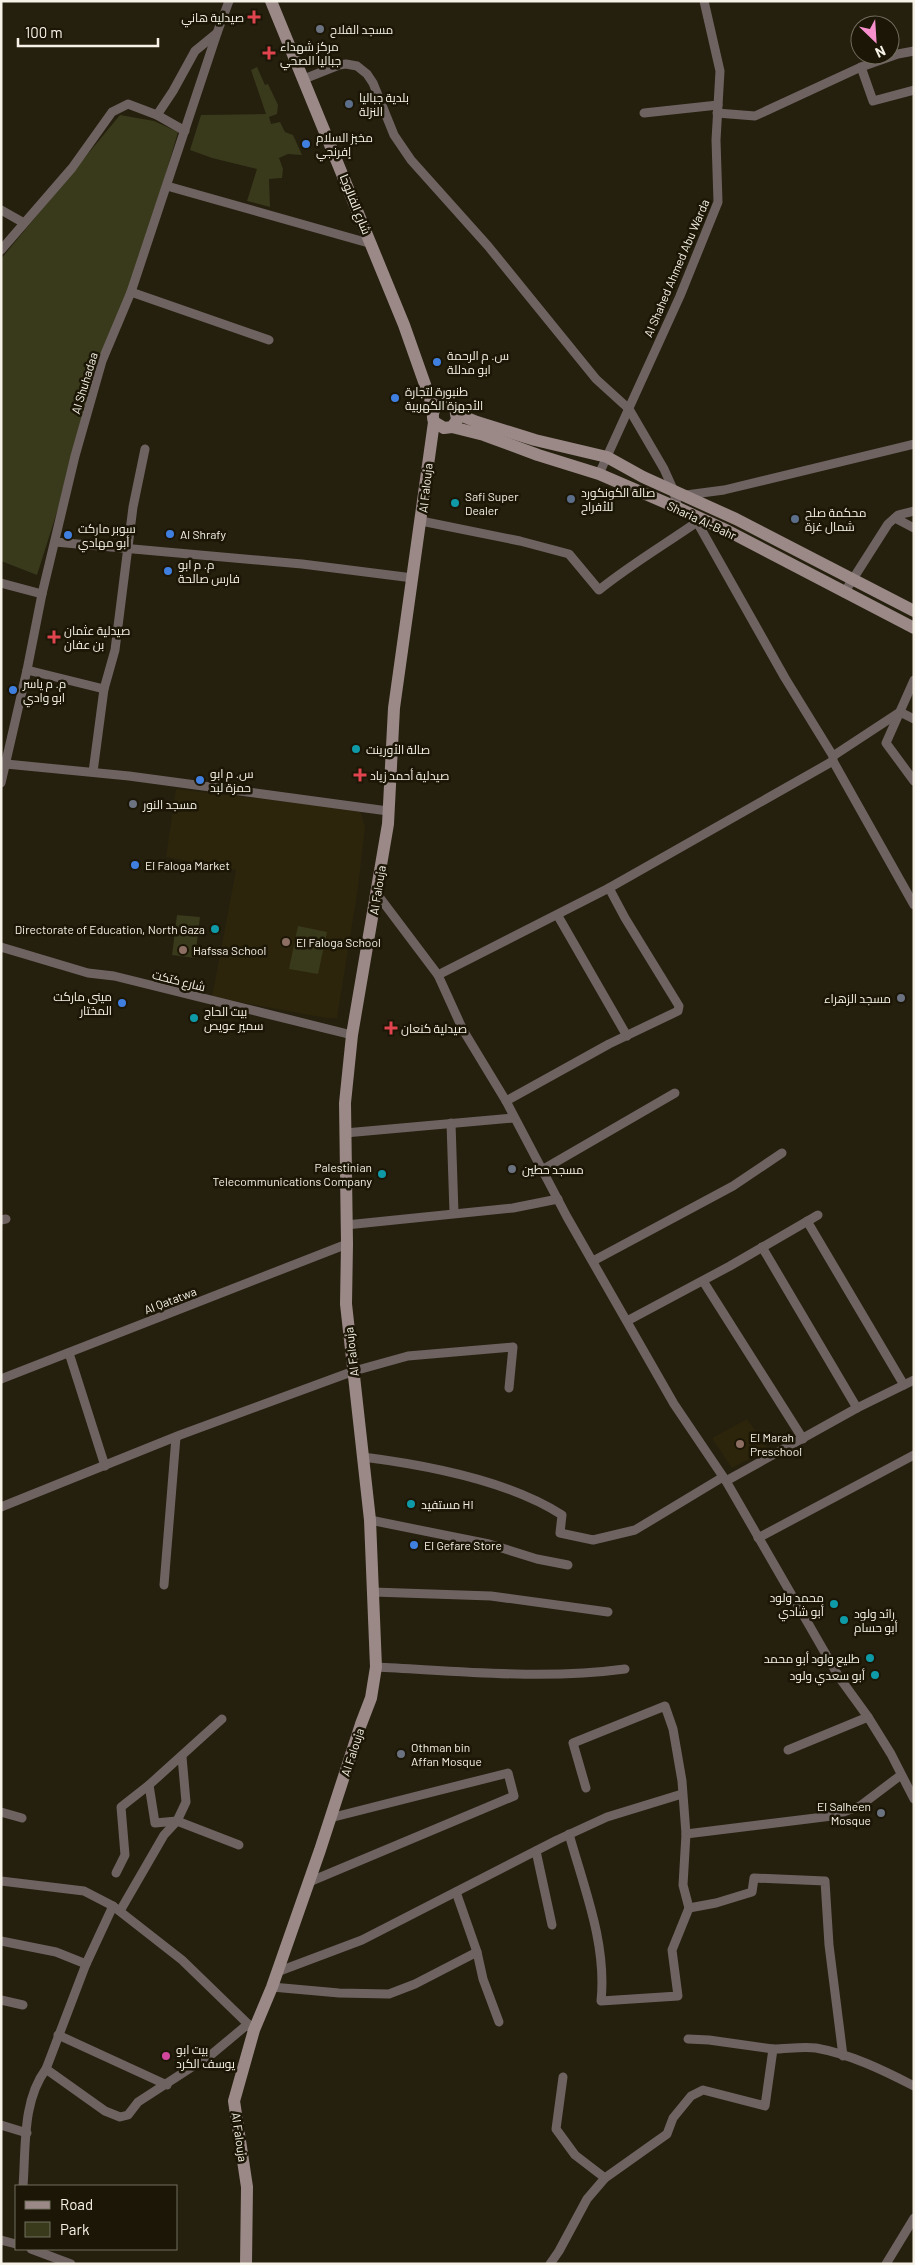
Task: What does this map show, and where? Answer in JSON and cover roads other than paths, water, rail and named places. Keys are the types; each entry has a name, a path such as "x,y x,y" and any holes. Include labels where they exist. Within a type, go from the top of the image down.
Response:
{"main road":[{"name":"شارع الفالوجا","path":"272,2 404,325 434,416"},
{"path":"444,403 452,405 457,412 457,420 452,426 440,427 434,416 444,403"},
{"name":"Sharia Al-Bahr","path":"457,412 477,422 535,440 606,457 643,477 686,495 914,611"},
{"name":"Al Falouja","path":"246,2264 247,2187 234,2101 251,2027 272,1988 309,1882 361,1724 372,1698 376,1667 370,1520 346,1304 345,1103 352,1035 377,894 388,811 394,708 434,416"},
{"name":"Sharia Al-Bahr","path":"452,426 599,474 678,508 698,520 728,531 914,628"}],"street":[{"name":"Al Shuhadaa","path":"1,783 42,594 75,456 102,361 131,292 229,1"},
{"name":"Al Shahed Ahmed Abu Warda","path":"599,474 680,296 718,202 717,109 720,70 704,1"},
{"path":"157,115 173,91 195,51 217,33"},
{"path":"644,113 717,109 755,116 861,67 898,54 914,51"},
{"path":"304,79 339,65 357,66 362,69 373,83 394,135 411,160 488,246 596,379 629,409 673,489 678,508"},
{"path":"861,67 873,100 914,90"},
{"path":"1,250 72,168 112,112 128,104 157,115 184,131"},
{"path":"167,186 372,244"},
{"path":"1,210 24,223"},
{"path":"131,292 269,340"},
{"path":"686,495 724,490 914,444"},
{"path":"93,772 104,689 115,650 128,550 145,449"},
{"path":"844,593 888,524 895,518 914,511"},
{"path":"895,518 914,528"},
{"path":"421,521 520,541 569,554 599,590 625,568 666,544 698,520 914,905"},
{"path":"55,542 302,564 413,578"},
{"path":"1,583 42,594"},
{"path":"27,670 104,689"},
{"path":"914,680 886,743 914,782"},
{"path":"438,975 609,888 833,759 900,712"},
{"path":"900,712 914,719"},
{"path":"6,764 93,772 388,811"},
{"path":"506,1100 678,1011 679,1006 625,918 609,888"},
{"path":"377,894 438,975 463,1030 506,1100 592,1261 674,1404 725,1479 839,1677 868,1718 914,1799"},
{"path":"558,916 627,1036"},
{"name":"شارع كتكت","path":"1,947 88,973 114,976 352,1035"},
{"path":"542,1170 675,1093"},
{"path":"345,1133 514,1118"},
{"path":"451,1124 454,1213"},
{"path":"592,1261 733,1186 782,1153"},
{"path":"346,1225 513,1208 558,1199"},
{"path":"627,1322 818,1215"},
{"path":"807,1221 904,1385"},
{"name":"Al Qatatwa","path":"1,1379 347,1244"},
{"path":"762,1247 857,1408"},
{"path":"702,1280 803,1439"},
{"path":"1,1507 176,1437 354,1371 408,1356 513,1347 509,1388"},
{"path":"69,1353 105,1466"},
{"path":"363,1457 413,1464 475,1479 534,1498 562,1515 560,1532 594,1540 635,1530 857,1408 914,1380"},
{"path":"164,1585 176,1437"},
{"path":"758,1538 914,1455"},
{"path":"370,1520 489,1544 537,1559 568,1565"},
{"path":"374,1592 492,1596 608,1612"},
{"path":"376,1667 554,1674 596,1673 624,1669"},
{"path":"569,1834 595,1926 602,1962 602,2001 678,1996 672,1950 688,1908 683,1885 686,1834 682,1781 672,1729 665,1706 573,1743 586,1788"},
{"path":"788,1750 868,1718"},
{"path":"116,1873 125,1855 121,1807 150,1785 222,1719"},
{"path":"23,2185 30,2101 35,2085 46,2069 86,1964 116,1908 164,1835 177,1820 186,1802 182,1757"},
{"path":"309,1882 514,1796 508,1773 330,1818"},
{"path":"686,1834 832,1816 860,1806 901,1775"},
{"path":"150,1785 155,1823 177,1820 239,1845"},
{"path":"277,1972 362,1940 569,1834 607,1817 682,1794"},
{"path":"1,1812 22,1818"},
{"path":"536,1851 552,1925"},
{"path":"688,1908 716,1903 752,1892 754,1878 825,1882 829,1945 843,2056"},
{"path":"1,1881 84,1891 116,1908 182,1960 251,2027 138,2102 128,2115 120,2117 105,2112 46,2069"},
{"path":"456,1892 477,1952 483,1979 499,2022"},
{"path":"1,1941 56,1952 86,1964"},
{"path":"272,1988 340,1993 389,1994 415,1984 477,1952"},
{"path":"1,2000 24,2005"},
{"path":"58,2034 167,2084"},
{"path":"688,2039 709,2040 773,2050 814,2048 882,2069 914,2086"},
{"path":"550,2264 587,2199 605,2178 667,2134 673,2118 691,2096 703,2090 765,2106 773,2050"},
{"path":"564,2077 556,2130 575,2155 605,2178"},
{"path":"1,2125 27,2133"},
{"path":"886,2264 914,2218"},
{"path":"1,2240 15,2244"},
{"path":"33,2250 72,2264"}],"place":[{"name":"صيدلية هاني","path":"254,17"},
{"name":"مسجد الفلاح","path":"320,29"},
{"name":"مركز شهداء جباليا الصحي","path":"269,53"},
{"name":"بلدية جباليا النزلة","path":"349,104"},
{"name":"مخبز السلام إفرنجي","path":"306,144"},
{"name":"س. م الرحمة ابو مدللة","path":"437,362"},
{"name":"طنبورة لتجارة الأجهزة الكهربية","path":"395,398"},
{"name":"صالة الكونكورد للأفراح","path":"571,499"},
{"name":"Safi Super Dealer","path":"455,503"},
{"name":"محكمة صلح شمال غزة","path":"795,519"},
{"name":"Al Shrafy","path":"170,534"},
{"name":"سوبر ماركت أبو مهادي","path":"68,535"},
{"name":"م. م ابو فارس صالحة","path":"168,571"},
{"name":"صيدلية عثمان بن عفان","path":"54,637"},
{"name":"م. م ياسر ابو وادي","path":"13,690"},
{"name":"صالة الأورينت","path":"356,749"},
{"name":"صيدلية أحمد زياد","path":"360,775"},
{"name":"س. م ابو حمزة لبد","path":"200,780"},
{"name":"مسجد النور","path":"133,804"},
{"name":"El Faloga Market","path":"135,865"},
{"name":"Directorate of Education, North Gaza","path":"215,929"},
{"name":"El Faloga School","path":"286,942"},
{"name":"Hafssa School","path":"183,950"},
{"name":"مسجد الزهراء","path":"901,998"},
{"name":"ميني ماركت المختار","path":"122,1003"},
{"name":"بيت الحاج سمير عويص","path":"194,1018"},
{"name":"صيدلية كنعان","path":"391,1028"},
{"name":"مسجد حطين","path":"512,1169"},
{"name":"Palestinian Telecommunications Company","path":"382,1174"},
{"name":"El Marah Preschool","path":"740,1444"},
{"name":"مستفيد HI","path":"411,1504"},
{"name":"El Gefare Store","path":"414,1545"},
{"name":"محمد ولود أبو شادي","path":"834,1604"},
{"name":"رائد ولود أبو حسام","path":"844,1620"},
{"name":"طليع ولود أبو محمد","path":"870,1658"},
{"name":"أبو سعدي ولود","path":"875,1675"},
{"name":"Othman bin Affan Mosque","path":"401,1754"},
{"name":"El Salheen Mosque","path":"881,1813"},
{"name":"بيت ابو يوسف الكرد","path":"166,2056"}]}
